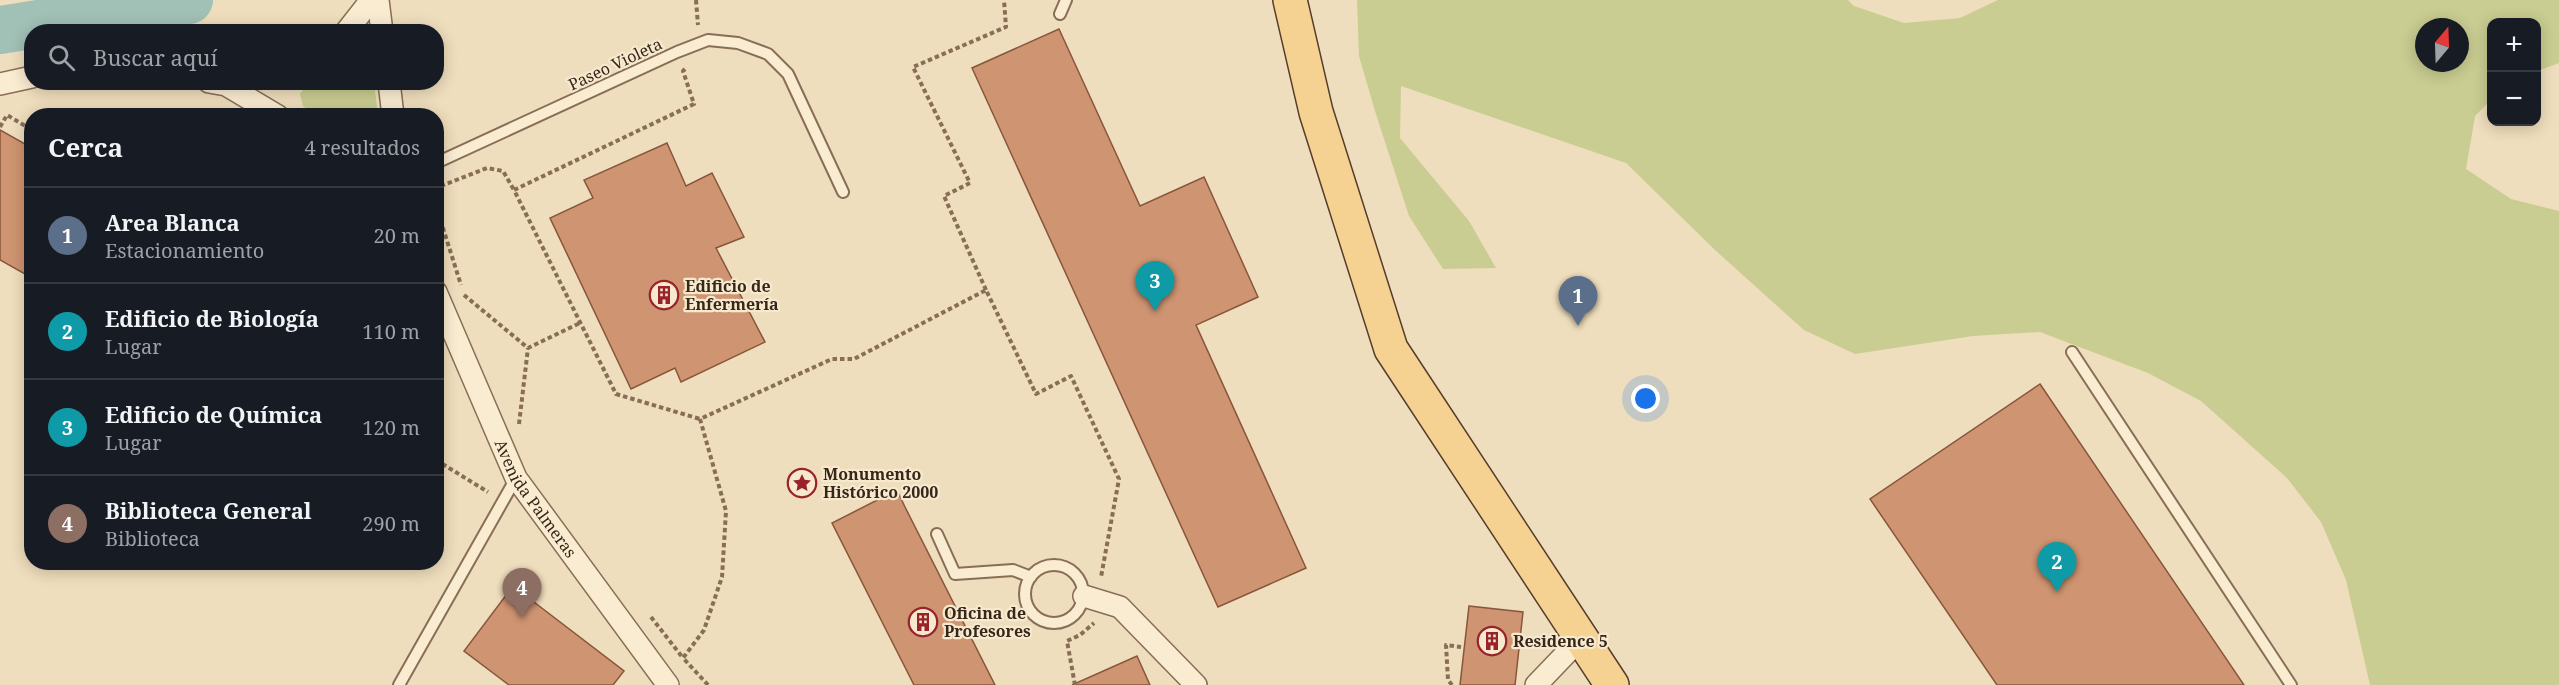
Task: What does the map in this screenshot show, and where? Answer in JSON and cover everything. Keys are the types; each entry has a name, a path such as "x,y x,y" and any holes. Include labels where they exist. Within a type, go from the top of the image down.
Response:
{"main road":[{"path":"1290,0 1316,112 1391,349 1611,685"}],"street":[{"path":"352,24 371,0"},
{"path":"378,0 381,24"},
{"path":"0,84 24,78"},
{"path":"237,90 265,108"},
{"path":"390,90 392,108"},
{"name":"Avenida Palmeras","path":"444,311 516,478 668,685"},
{"path":"1091,598 1120,607 1196,685"},
{"path":"1536,685 1581,638"}],"lane":[{"path":"1060,14 1066,0"},
{"name":"Paseo Violeta","path":"444,160 708,40 738,43 768,54 788,74 843,192"},
{"path":"2072,352 2291,685"},
{"path":"399,685 516,478"},
{"path":"937,534 955,574 1013,570 1031,577"},
{"path":"1064,565 1080,577 1091,598 1076,614 1058,623 1039,619 1026,604 1025,585 1040,567 1064,565"}],"path":[{"path":"514,190 694,104 683,71 687,64 704,56 700,43 696,0"},
{"path":"1004,0 1006,27 913,67 970,183 944,196 1036,394 1071,376 1119,479 1091,598 1094,623 1080,635 1067,641 1076,685"},
{"path":"0,126 7,115 24,125"},
{"path":"444,185 487,168 502,171 514,190 616,394 700,419 832,359 854,359 986,290"},
{"path":"444,231 464,294 528,348"},
{"path":"528,348 580,323"},
{"path":"519,431 528,348"},
{"path":"683,658 704,630 722,577 726,511 700,419"},
{"path":"444,465 485,489 500,506"},
{"path":"647,612 683,658 708,685"},
{"path":"1452,685 1448,680 1446,645 1461,647"}],"green space":[{"path":"1357,0 1848,0 1854,6 1904,23 1960,18 1998,0 2559,0 2559,63 2541,70 2541,18 2487,18 2487,104 2475,116 2466,169 2511,199 2559,211 2559,685 2370,685 2346,580 2321,522 2287,478 2201,401 2148,373 2040,332 1973,336 1855,354 1804,330 1715,250 1626,163 1401,86 1400,138 1469,221 1496,268 1443,269 1409,216 1359,56"},
{"path":"303,90 375,90 377,108 306,108 300,94"}],"building":[{"path":"1059,29 1140,206 1204,177 1258,297 1196,325 1306,568 1218,607 972,68"},
{"path":"0,130 24,144 24,274 0,260"},
{"name":"Edificio de Enfermería","path":"667,143 686,186 712,173 744,237 716,248 765,342 681,382 675,368 631,389 550,218 593,198 584,180"},
{"path":"2040,384 2244,685 1997,685 1870,499"},
{"name":"Oficina de Profesores","path":"897,490 995,685 914,685 832,523"},
{"path":"513,586 624,671 613,685 509,685 464,651"},
{"name":"Residence 5","path":"1469,606 1523,612 1515,685 1460,685"},
{"path":"1137,656 1150,685 1072,685"}],"waterway":[{"path":"38,24 189,0"},
{"path":"0,30 24,26"}],"place":[{"name":"Edificio de Enfermería","path":"664,295"},
{"name":"Edificio de Química","path":"1155,311"},
{"name":"Area Blanca","path":"1578,326"},
{"name":"Monumento Histórico 2000","path":"802,483"},
{"name":"Edificio de Biología","path":"2057,592"},
{"name":"Biblioteca General","path":"522,618"},
{"name":"Oficina de Profesores","path":"923,622"},
{"name":"Residence 5","path":"1492,641"}]}
